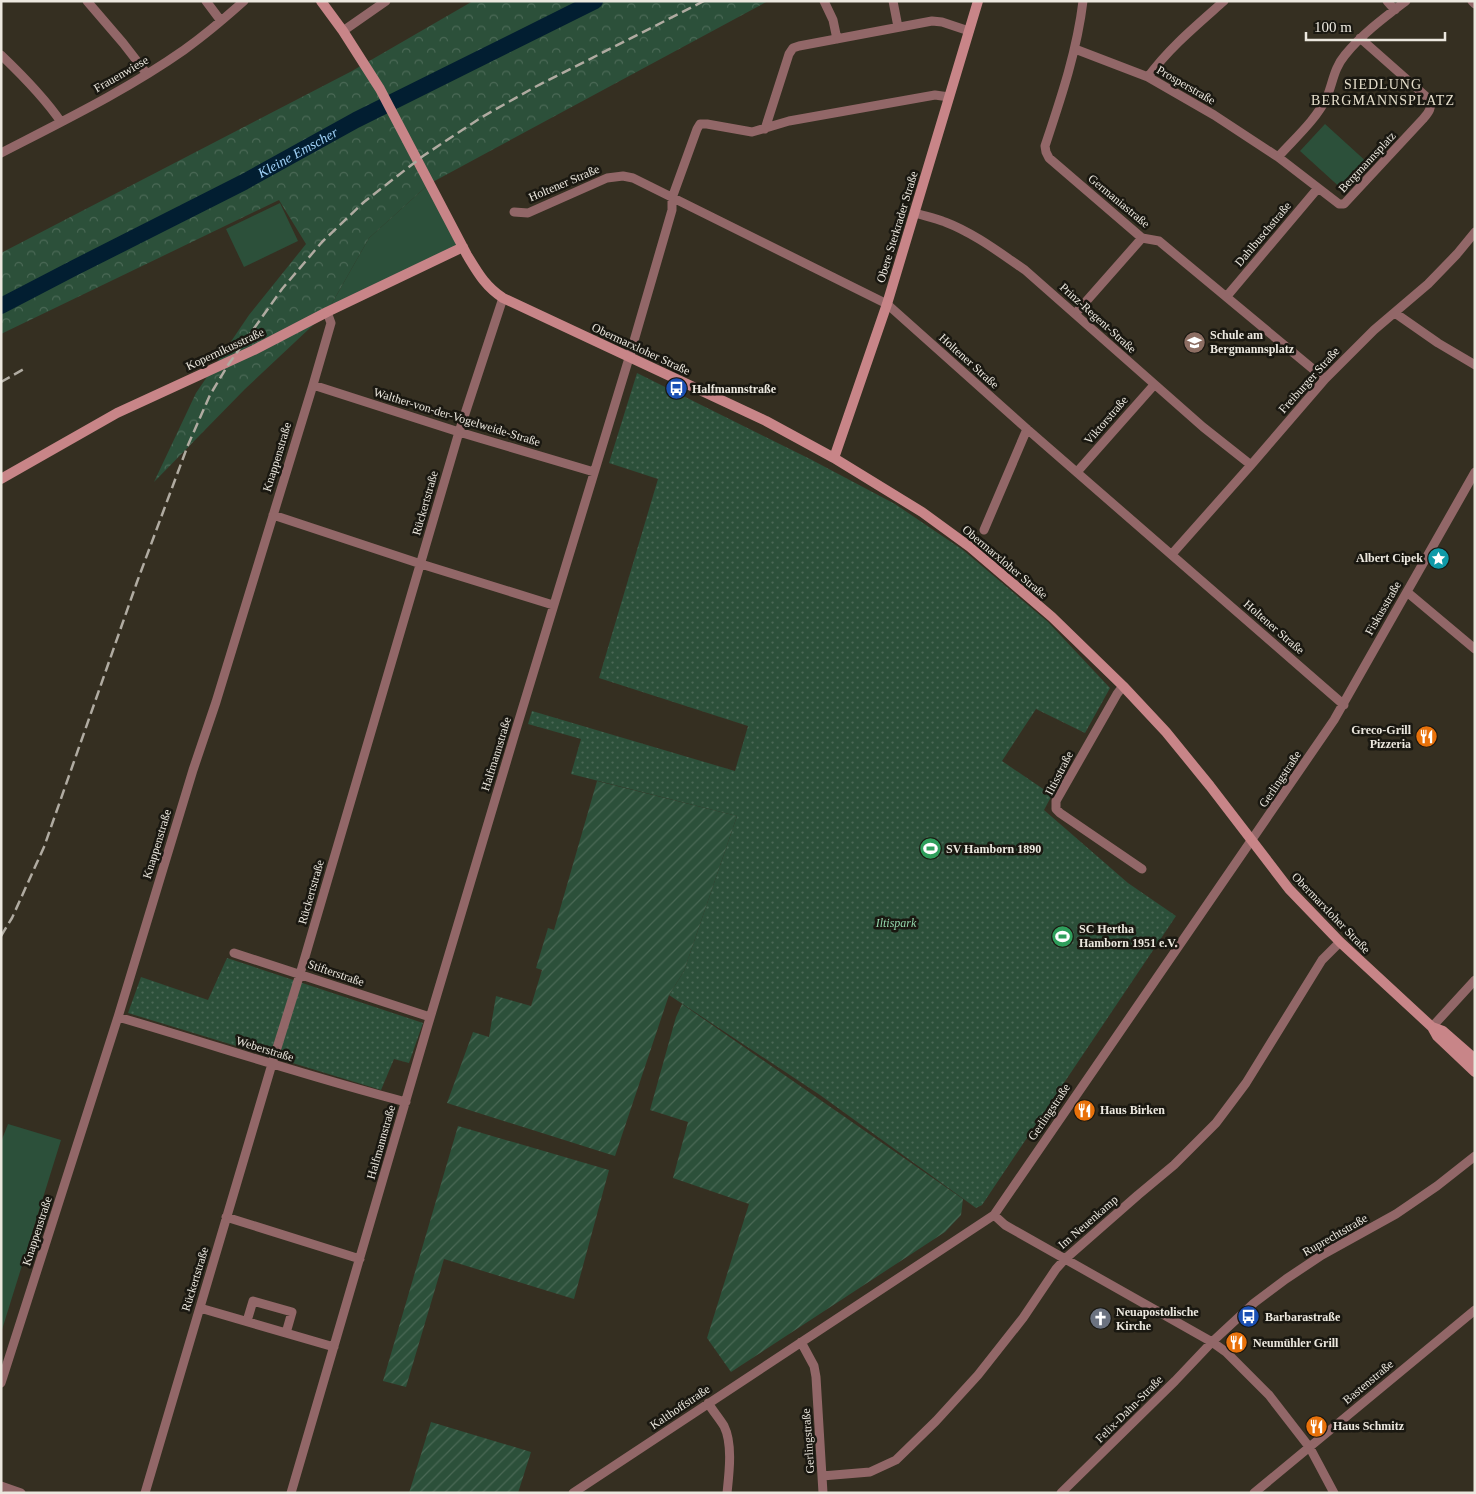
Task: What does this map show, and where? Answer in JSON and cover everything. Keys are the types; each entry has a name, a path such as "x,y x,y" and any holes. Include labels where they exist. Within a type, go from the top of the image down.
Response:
{"street":[{"path":"87,1 147,74"},
{"path":"206,1 221,21"},
{"name":"Frauenwiese","path":"1,154 147,74 184,50 244,1"},
{"path":"322,1 380,89 463,247"},
{"path":"343,31 386,1"},
{"path":"824,1 833,20 837,39"},
{"path":"893,1 898,27"},
{"name":"Obere Sterkrader Straße","path":"834,458 887,304 978,1"},
{"name":"Germaniastraße","path":"1083,1 1075,49 1066,84 1045,146 1049,158 1142,238 1159,240 1325,379"},
{"path":"1148,77 1177,45 1224,1"},
{"path":"1386,1 1395,10"},
{"path":"1278,157 1321,108 1327,96 1334,72 1344,56 1360,38 1406,1"},
{"path":"1472,1 1475,4"},
{"path":"765,128 789,54 793,48 932,21 942,22 969,31"},
{"name":"Bergmannsplatz","path":"1278,157 1339,204 1344,204 1430,111 1432,104 1430,99 1360,38"},
{"name":"Prosperstraße","path":"1075,49 1148,77 1214,115 1278,157"},
{"path":"1,55 50,106 61,122"},
{"name":"Halfmannstraße","path":"291,1493 430,1017 629,358 672,210 672,198 697,130 700,124 707,124 752,132 789,122 935,95 949,97"},
{"name":"Holtener Straße","path":"514,212 528,213 607,178 614,176 632,178 887,304 1344,705"},
{"name":"Dahlbuschstraße","path":"1227,296 1318,188"},
{"name":"Prinz-Regent-Straße","path":"915,213 946,222 969,233 1025,270 1202,427 1251,465"},
{"name":"Freiburger Straße","path":"1172,554 1325,379 1368,336 1428,284 1475,232"},
{"path":"1075,314 1142,238"},
{"name":"Obermarxloher Straße","path":"463,247 480,278 503,298 766,421 834,458 922,512 974,550 1052,617 1123,686 1166,732 1210,786 1288,889 1340,942 1432,1027 1443,1031 1475,1059"},
{"name":"Kopernikusstraße","path":"1,479 117,413 254,350 463,247"},
{"name":"Rückertstraße","path":"145,1493 459,432 503,298"},
{"name":"Knappenstraße","path":"1,1383 118,1017 313,385 331,323 328,312"},
{"path":"1395,313 1438,343 1475,365"},
{"name":"Walther-von-der-Vogelweide-Straße","path":"313,385 459,432 594,472"},
{"name":"Viktorstraße","path":"1077,472 1154,385"},
{"path":"984,530 1027,428"},
{"name":"Fiskusstraße","path":"1344,705 1475,472"},
{"path":"273,515 420,564 553,605"},
{"path":"1407,592 1475,649"},
{"name":"Iltisstraße","path":"1123,686 1116,694 1056,801 1056,809 1142,869"},
{"name":"Gerlingstraße","path":"824,1493 816,1376 814,1366 801,1342 994,1215 1344,705"},
{"name":"Im Neuenkamp","path":"822,1476 870,1472 896,1460 936,1421 978,1375 1065,1259 1174,1165 1216,1123 1246,1082 1322,960 1340,942"},
{"name":"Stifterstraße","path":"234,953 430,1017"},
{"path":"1432,1027 1475,980"},
{"name":"Weberstraße","path":"118,1017 406,1102"},
{"name":"Obermarxloher Straße","path":"1432,1027 1436,1036 1475,1072"},
{"name":"Ruprechtstraße","path":"1212,1342 1244,1312 1286,1279 1322,1255 1396,1214 1475,1156"},
{"path":"994,1215 1005,1225 1212,1342 1226,1352 1270,1396 1310,1448 1334,1493"},
{"path":"226,1217 360,1259"},
{"path":"247,1322 253,1301 292,1312 286,1333"},
{"path":"200,1308 334,1347"},
{"name":"Bastenstraße","path":"1254,1493 1475,1310"},
{"name":"Kalthoffstraße","path":"573,1493 801,1342"},
{"name":"Felix-Dahn-Straße","path":"1063,1492 1212,1342"},
{"path":"708,1403 724,1427 727,1436 729,1455 727,1493"},
{"path":"1,1486 21,1493"}],"green space":[{"path":"473,1 768,1 429,184 369,238 327,312 245,389 154,482 196,393 249,315 306,244 279,200 1,334 1,253 352,71"},
{"path":"1325,124 1369,164 1344,191 1300,151"},
{"path":"429,184 463,247 327,312 369,238"},
{"path":"280,203 298,241 244,267 226,229"},
{"name":"Iltispark","path":"637,373 810,459 895,504 963,550 1048,622 1110,688 1085,733 1036,709 1002,761 1052,795 1044,810 1128,883 1176,916 982,1205 976,1208 820,1095 669,995 684,971 737,816 571,774 581,739 528,724 532,711 735,771 748,726 599,678 658,479 609,463"},
{"path":"597,781 737,816 684,971 669,995 615,1156 447,1103 473,1032 489,1037 496,996 531,1006 542,970 536,968 548,928 554,930"},
{"path":"227,958 423,1023 409,1063 394,1059 381,1090 128,1013 141,977 208,1000"},
{"path":"682,1004 963,1199 961,1215 945,1232 731,1372 707,1338 749,1204 673,1178 688,1122 650,1110 676,1017"},
{"path":"8,1124 61,1140 1,1333 1,1142"},
{"path":"458,1126 609,1170 574,1299 444,1259 406,1387 383,1381"},
{"path":"431,1422 531,1452 518,1493 409,1493"}],"waterway":[{"name":"Kleine Emscher","path":"1,306 244,182 356,120 595,1"}],"railway":[{"path":"1,936 12,918 44,847 137,582 188,445 210,395 228,365 282,289 322,242 364,202 423,156 482,117 535,87 704,1"},
{"path":"1,382 24,369"}],"place":[{"name":"Schule am Bergmannsplatz","path":"1194,342"},
{"name":"Halfmannstraße","path":"676,389"},
{"name":"Albert Cipek","path":"1439,558"},
{"name":"Greco-Grill Pizzeria","path":"1427,737"},
{"name":"SV Hamborn 1890","path":"930,849"},
{"name":"SC Hertha Hamborn 1951 e.V.","path":"1063,936"},
{"name":"Haus Birken","path":"1084,1110"},
{"name":"Barbarastraße","path":"1249,1317"},
{"name":"Neuapostolische Kirche","path":"1100,1319"},
{"name":"Neumühler Grill","path":"1237,1343"},
{"name":"Haus Schmitz","path":"1317,1426"}],"district":[{"name":"SIEDLUNG BERGMANNSPLATZ","path":"1383,92"}]}
